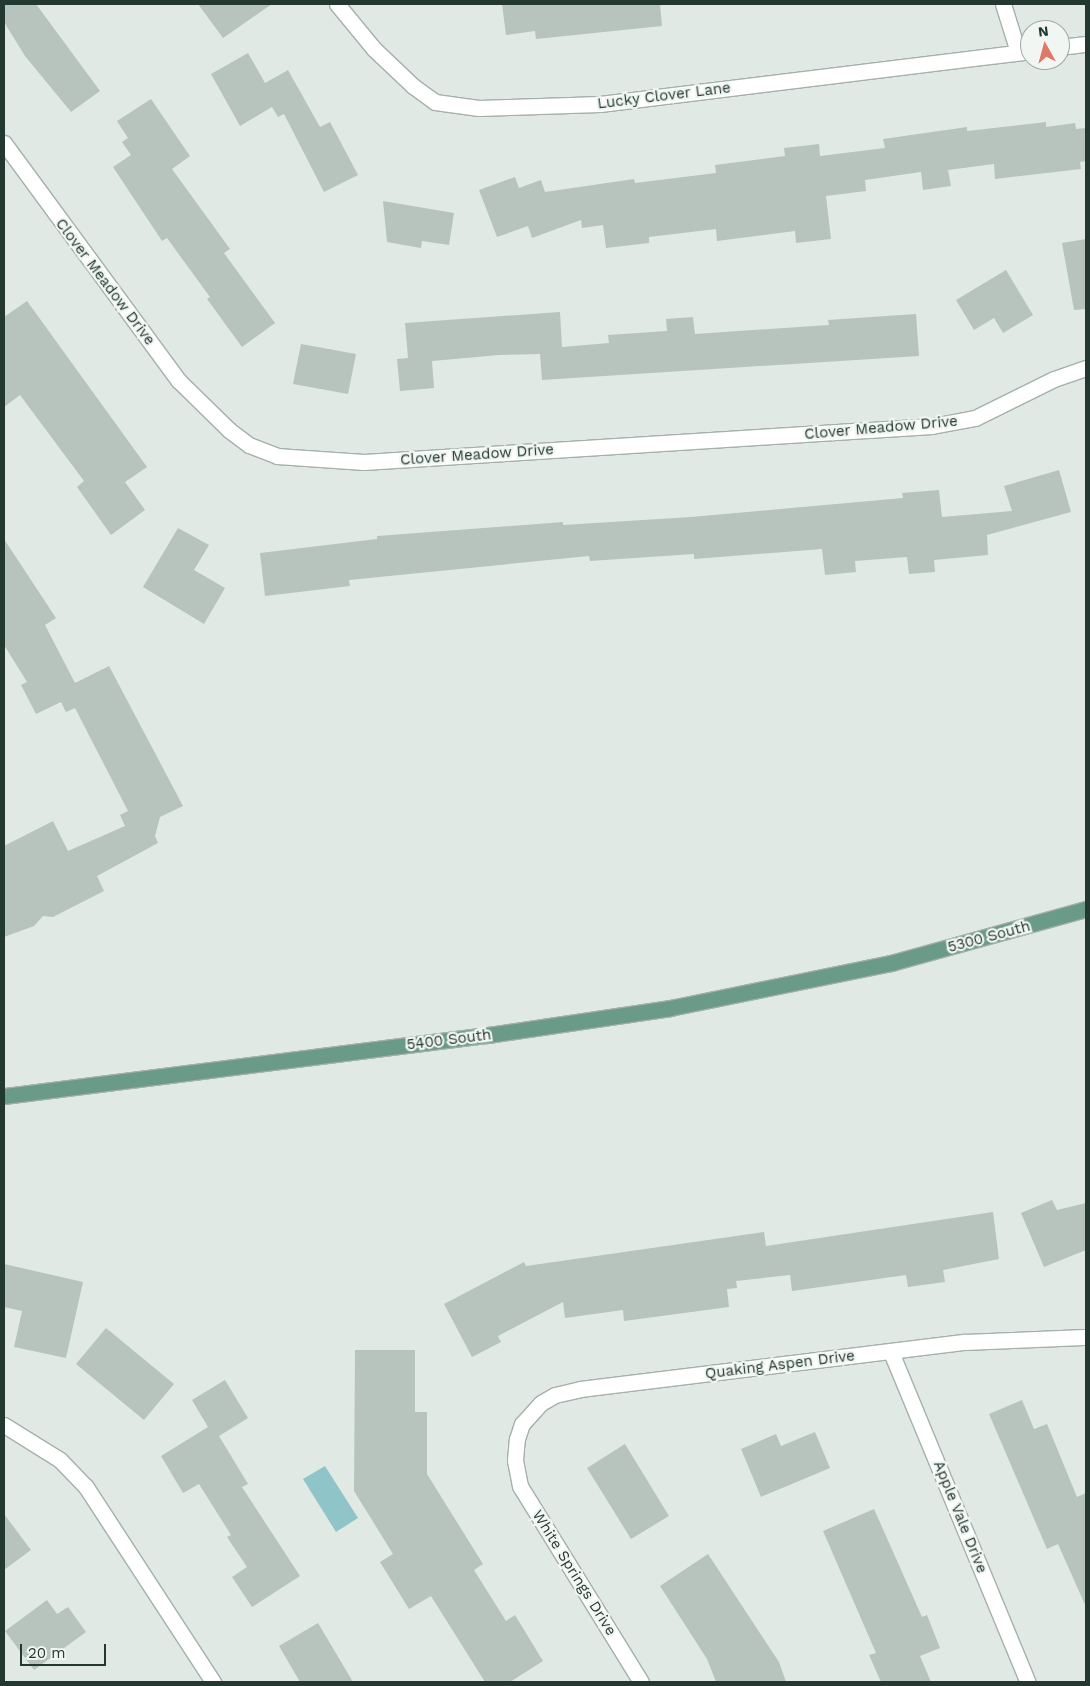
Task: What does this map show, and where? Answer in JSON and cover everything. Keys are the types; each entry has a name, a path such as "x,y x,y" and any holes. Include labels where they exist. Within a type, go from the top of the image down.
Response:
{"main road":[{"name":"5300 South","path":"891,963 1086,909"},
{"name":"5400 South","path":"4,1096 586,1021 670,1008 891,963"}],"street":[{"name":"Lucky Clover Lane","path":"337,4 374,49 413,86 435,102 479,108 600,104 1020,52"},
{"path":"1003,4 1020,43"},
{"path":"1070,46 1086,44"},
{"name":"Clover Meadow Drive","path":"4,143 178,380 229,430 249,445 277,456 364,462 932,426 975,418 1054,379 1086,368"},
{"name":"Quaking Aspen Drive","path":"515,1460 517,1439 522,1424 542,1403 555,1395 965,1342 1086,1337"},
{"name":"Apple Vale Drive","path":"891,1352 1028,1682"},
{"path":"4,1424 60,1460 86,1487 213,1682"},
{"name":"White Springs Drive","path":"515,1460 520,1486 641,1682"}],"water":[{"path":"325,1466 358,1518 336,1532 303,1479"}],"building":[{"path":"4,4 36,4 100,91 71,112 25,56 4,22"},
{"path":"198,4 272,4 223,38"},
{"path":"502,4 660,4 662,26 536,39 535,31 506,35"},
{"path":"248,53 265,83 288,70 320,127 330,122 358,175 324,192 284,114 278,117 272,107 240,126 211,74"},
{"path":"151,99 190,156 172,169 230,249 224,253 275,323 242,347 207,299 210,297 167,238 162,241 113,167 131,155 122,142 128,138 117,121"},
{"path":"1046,122 1046,127 1075,123 1076,129 1086,128 1086,161 1080,162 1081,169 995,179 994,164 948,170 951,186 923,190 921,172 865,180 866,191 826,196 831,239 796,243 795,231 717,241 716,229 649,237 649,243 606,248 603,225 582,228 581,220 532,238 528,226 497,237 479,190 515,177 519,188 541,180 545,192 634,179 635,183 716,173 715,165 785,156 784,148 819,144 820,156 885,148 883,139 967,127 967,131"},
{"path":"383,201 454,213 449,245 422,241 421,248 387,242"},
{"path":"1086,239 1086,309 1074,310 1062,243"},
{"path":"1006,270 1033,315 1003,333 994,318 974,330 956,300"},
{"path":"27,301 147,467 125,482 145,510 111,535 77,487 84,481 20,395 4,407 4,317"},
{"path":"560,312 562,347 609,343 608,335 667,331 666,319 693,317 695,334 829,325 828,320 916,314 919,356 542,380 540,354 499,355 432,361 434,388 400,391 397,359 408,358 405,323"},
{"path":"301,344 356,354 348,394 293,384"},
{"path":"1059,470 1071,512 987,535 988,555 934,560 935,572 909,574 907,557 855,561 856,572 825,575 822,549 694,559 694,554 590,561 589,556 349,580 350,586 265,596 260,553 377,539 377,536 563,522 563,525 691,517 903,498 902,493 939,490 942,517 1012,511 1004,486"},
{"path":"178,528 209,545 194,570 225,588 204,624 143,587"},
{"path":"4,539 56,618 45,625 75,683 109,666 183,806 160,817 155,836 158,843 97,876 104,891 53,917 43,916 34,926 4,937 4,846 53,821 68,851 125,826 120,815 128,811 75,708 66,712 61,702 36,714 21,685 27,682 4,645"},
{"path":"1052,1200 1057,1210 1086,1203 1086,1250 1044,1267 1021,1213"},
{"path":"993,1212 999,1259 943,1270 945,1282 908,1287 906,1275 792,1291 790,1275 736,1281 737,1288 727,1289 729,1307 624,1321 623,1310 565,1318 563,1302 498,1336 501,1342 472,1357 444,1304 524,1262 526,1266 764,1232 766,1246"},
{"path":"4,1264 83,1282 66,1358 14,1347 22,1311 4,1307"},
{"path":"106,1328 174,1384 144,1420 76,1364"},
{"path":"355,1350 415,1350 415,1412 427,1412 427,1474 483,1564 474,1570 506,1621 515,1615 543,1661 510,1682 485,1682 431,1596 409,1609 380,1562 393,1554 354,1491"},
{"path":"225,1380 248,1418 219,1436 248,1484 242,1487 300,1576 252,1607 232,1577 247,1567 227,1537 231,1535 199,1484 183,1493 161,1456 208,1427 192,1400"},
{"path":"1022,1400 1034,1429 1047,1424 1077,1497 1086,1493 1086,1607 1058,1544 1047,1549 989,1414"},
{"path":"815,1432 830,1468 761,1497 741,1449 776,1434 781,1446"},
{"path":"625,1444 669,1516 631,1539 587,1468"},
{"path":"874,1509 922,1617 927,1615 940,1648 920,1656 931,1682 881,1682 869,1655 876,1653 823,1531"},
{"path":"4,1514 31,1550 4,1570"},
{"path":"708,1554 779,1662 786,1682 716,1682 707,1659 660,1586"},
{"path":"47,1600 57,1614 68,1607 86,1632 34,1670 5,1631"},
{"path":"318,1623 353,1682 300,1682 279,1646"}]}
